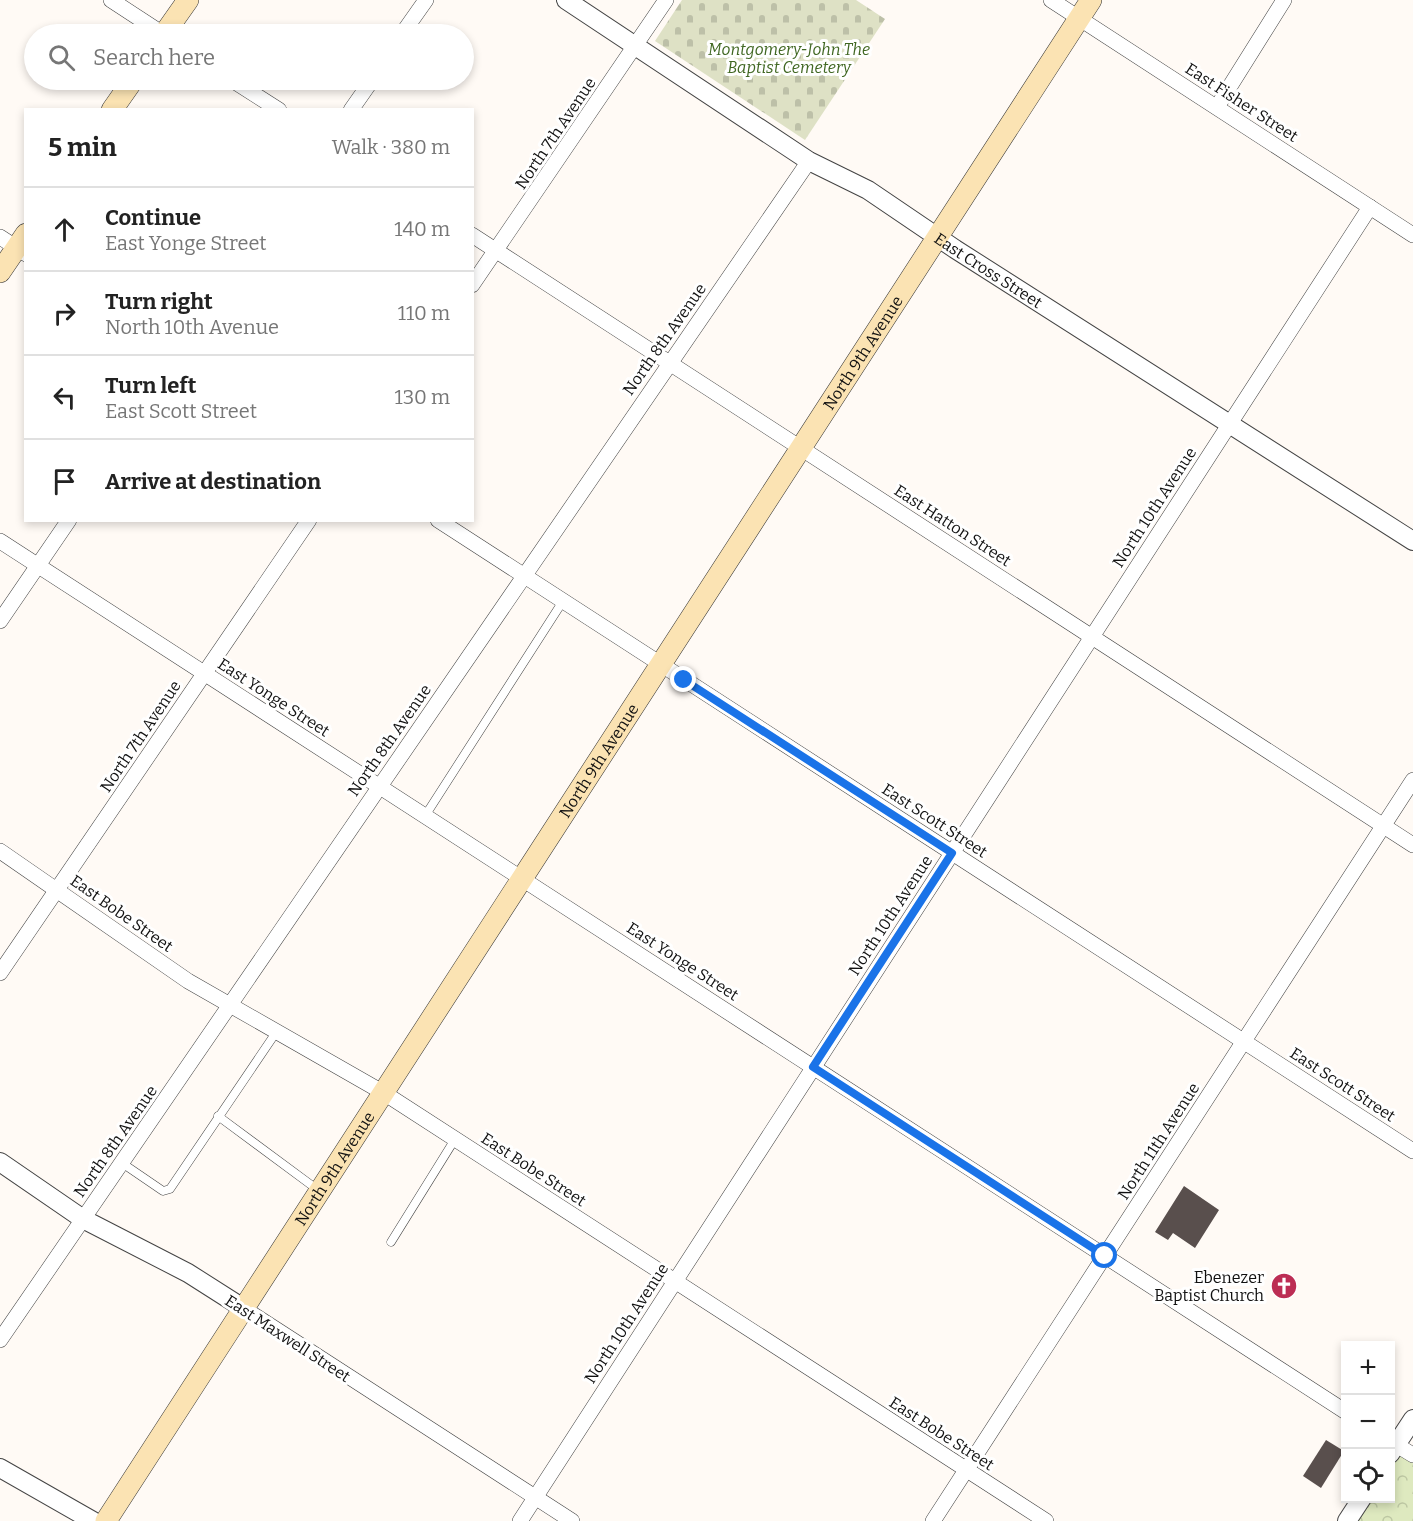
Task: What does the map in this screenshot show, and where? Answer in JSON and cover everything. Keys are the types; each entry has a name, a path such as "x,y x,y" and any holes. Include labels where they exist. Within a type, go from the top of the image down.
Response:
{"main road":[{"path":"171,24 188,0"},
{"name":"North 9th Avenue","path":"106,1521 523,880 660,664 1090,0"},
{"path":"113,108 126,90"},
{"path":"0,272 17,243"}],"street":[{"path":"111,0 148,24"},
{"path":"409,24 426,0"},
{"name":"East Cross Street","path":"566,0 809,161 868,190 936,236 1413,541"},
{"name":"North 7th Avenue","path":"474,282 666,0"},
{"name":"East Fisher Street","path":"1051,0 1413,235"},
{"path":"1217,107 1284,0"},
{"path":"248,90 276,108"},
{"path":"352,108 365,90"},
{"name":"North 8th Avenue","path":"0,1340 809,161"},
{"name":"North 10th Avenue","path":"520,1521 1370,207"},
{"name":"East Hatton Street","path":"474,236 1413,844"},
{"path":"0,621 68,522"},
{"name":"North 7th Avenue","path":"0,973 308,522"},
{"name":"East Scott Street","path":"441,522 1413,1150"},
{"name":"East Yonge Street","path":"0,541 1341,1409"},
{"name":"North 11th Avenue","path":"933,1521 1413,780"},
{"name":"East Bobe Street","path":"0,852 188,981 384,1093 1046,1521"},
{"name":"East Maxwell Street","path":"0,1162 83,1219 188,1273 572,1521"},
{"path":"1395,1443 1413,1419"},
{"path":"1395,1448 1413,1455"},
{"path":"0,1468 93,1521"},
{"path":"1347,1521 1359,1503"}],"lane":[{"path":"425,816 562,601"},
{"path":"122,1163 163,1191 170,1189 277,1031"},
{"path":"218,1116 320,1191"},
{"path":"391,1242 455,1139"}],"green space":[{"name":"Montgomery-John The Baptist Cemetery","path":"682,0 856,0 885,19 805,140 655,41"},
{"path":"1395,1454 1413,1455 1413,1521 1347,1521 1359,1503 1395,1503"}],"building":[{"path":"1184,1186 1219,1210 1195,1248 1173,1233 1168,1240 1155,1232"},
{"path":"1326,1440 1341,1449 1341,1456 1321,1488 1303,1476"}],"place":[{"name":"Ebenezer Baptist Church","path":"1284,1286"}],"route":[{"path":"684,680 952,853 813,1067 1105,1256"}]}
